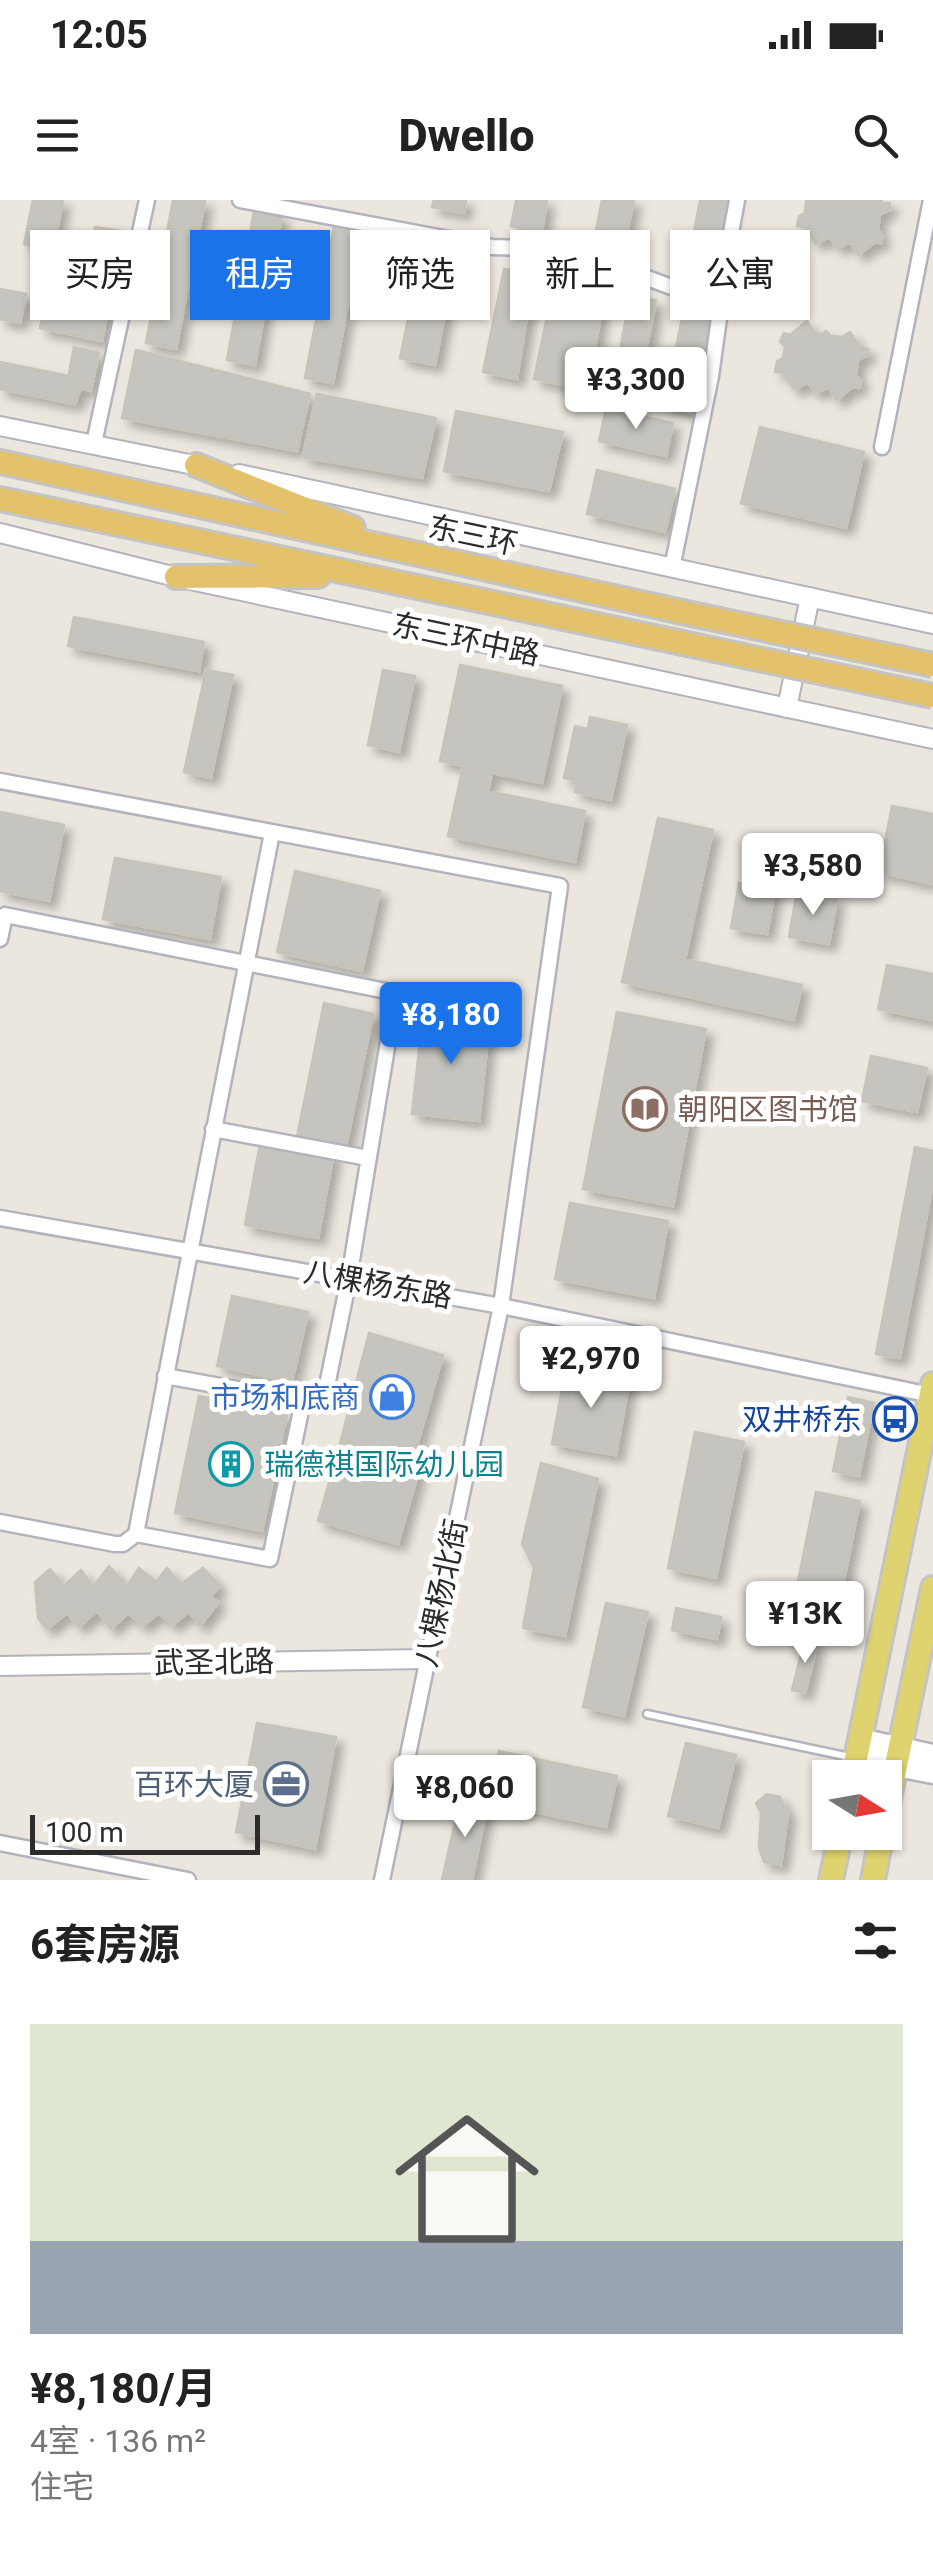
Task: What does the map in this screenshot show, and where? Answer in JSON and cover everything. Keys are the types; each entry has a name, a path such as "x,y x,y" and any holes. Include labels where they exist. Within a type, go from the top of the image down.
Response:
{"highway":[{"name":"东三环","path":"0,462 933,665"},
{"path":"196,465 412,552"},
{"name":"东三环","path":"0,499 933,696"},
{"path":"176,577 361,575"}],"main road":[{"path":"932,1389 856,1758 933,1755"},
{"path":"896,1760 933,1588"},
{"path":"897,1757 933,1773"},
{"path":"831,1880 837,1850"},
{"path":"873,1880 879,1850"}],"street":[{"path":"94,443 147,200"},
{"path":"240,200 492,248 568,250 670,287"},
{"path":"731,230 736,200"},
{"path":"882,447 931,200"},
{"path":"672,568 719,320"},
{"path":"0,426 933,624"},
{"name":"东三环中路","path":"0,533 176,577 933,739"},
{"path":"788,708 810,597"},
{"path":"0,781 272,832 136,1534 124,1544 115,1544 0,1522"},
{"name":"八棵杨北街","path":"272,832 560,886 501,1306 382,1880"},
{"path":"0,939 5,915 396,994 349,1278 323,1405 166,1376"},
{"path":"213,1129 368,1158"},
{"name":"八棵杨东路","path":"0,1218 349,1278 932,1389"},
{"path":"136,1534 270,1559 302,1400"},
{"name":"武圣北路","path":"0,1666 427,1659"},
{"path":"0,1842 188,1880"}],"lane":[{"path":"647,1714 856,1758"}],"building":[{"path":"33,200 63,200 57,230 30,230 30,245 24,244"},
{"path":"173,200 205,201 199,230 190,230 190,278 176,349 146,343 150,320 170,320 167,230"},
{"path":"434,200 466,200 464,213 432,207"},
{"path":"516,200 547,200 542,230 511,226"},
{"path":"602,200 634,200 628,230 596,230"},
{"path":"700,200 732,200 727,230 694,230"},
{"path":"806,200 890,203 890,210 880,214 881,243 875,242 858,255 851,242 837,248 830,237 816,244 810,230 797,226 799,216 805,213"},
{"path":"254,211 282,216 279,230 251,230"},
{"path":"334,226 356,230 350,230 350,294 333,383 305,378 316,320 330,320 330,247"},
{"path":"504,269 510,270 510,320 527,320 517,379 483,372"},
{"path":"0,289 26,294 20,323 0,319"},
{"path":"650,299 656,300 637,400 612,393 626,320 650,320"},
{"path":"42,320 106,320 102,341 40,328"},
{"path":"234,320 263,320 255,365 227,360"},
{"path":"408,320 444,320 435,365 400,358"},
{"path":"546,320 600,320 588,390 534,379"},
{"path":"682,320 711,320 693,413 664,406"},
{"path":"807,321 814,333 826,331 842,337 850,332 861,348 868,349 868,355 858,360 859,388 853,387 836,400 829,387 816,393 808,383 794,389 784,373 775,372 777,361 783,358 785,347 780,341 784,333 790,335"},
{"path":"74,347 99,353 91,391 67,384"},
{"path":"136,350 310,394 297,451 122,418"},
{"path":"0,362 69,376 67,384 81,388 75,404 0,389"},
{"path":"317,394 436,418 422,478 303,457"},
{"path":"606,409 673,423 666,456 599,441"},
{"path":"456,411 563,432 549,491 444,471"},
{"path":"760,427 864,452 846,528 741,503"},
{"path":"597,470 675,489 665,532 587,514"},
{"path":"74,617 204,642 199,671 68,646"},
{"path":"460,665 562,686 542,783 492,773 488,791 585,811 575,862 448,836 463,766 440,761"},
{"path":"206,670 233,675 211,778 184,772"},
{"path":"383,670 415,676 399,752 368,745"},
{"path":"590,717 627,725 611,800 575,792 577,781 564,778 575,726 588,729"},
{"path":"892,806 933,814 932,884 879,872"},
{"path":"0,812 64,825 49,901 0,891"},
{"path":"658,818 713,830 685,959 802,985 794,1020 622,982"},
{"path":"115,858 221,877 210,939 103,919"},
{"path":"295,871 380,891 362,971 277,952"},
{"path":"739,883 775,889 767,934 731,928"},
{"path":"797,891 837,898 829,944 789,937"},
{"path":"887,965 933,974 933,1020 878,1009"},
{"path":"324,1003 373,1014 346,1147 297,1137"},
{"name":"朝阳区图书馆","path":"617,1012 706,1029 673,1206 583,1189"},
{"path":"423,1014 490,1021 479,1121 412,1114"},
{"path":"871,1056 927,1068 917,1112 862,1101"},
{"path":"261,1138 334,1152 318,1238 245,1225"},
{"path":"915,1147 933,1151 933,1183 900,1358 876,1354"},
{"path":"570,1203 668,1221 654,1298 555,1279"},
{"path":"232,1296 308,1312 292,1382 217,1366"},
{"name":"市场和底商","path":"369,1333 443,1355 413,1460 341,1440"},
{"path":"566,1367 630,1378 616,1455 552,1444"},
{"name":"瑞德祺国际幼儿园","path":"199,1396 287,1415 262,1531 175,1513"},
{"path":"848,1397 874,1403 859,1476 833,1471"},
{"path":"695,1432 744,1442 716,1578 668,1568"},
{"path":"341,1440 421,1463 398,1544 318,1521"},
{"path":"541,1463 598,1479 565,1636 523,1628 534,1567 522,1544"},
{"path":"816,1492 860,1501 835,1625 791,1616"},
{"path":"109,1566 127,1586 139,1568 156,1582 167,1568 181,1584 203,1568 220,1586 210,1597 219,1602 200,1626 189,1612 172,1625 159,1613 143,1626 128,1613 111,1629 97,1611 79,1627 67,1613 47,1629 38,1618 35,1582 50,1569 64,1586 81,1570 93,1587"},
{"path":"606,1603 648,1612 624,1716 583,1707"},
{"path":"676,1608 721,1617 717,1639 672,1630"},
{"path":"805,1639 818,1642 805,1693 792,1690"},
{"name":"百环大厦","path":"257,1723 336,1737 315,1849 236,1832"},
{"path":"686,1743 736,1755 718,1828 668,1816"},
{"path":"499,1751 617,1776 606,1827 488,1802"},
{"path":"767,1794 780,1797 788,1814 781,1865 764,1862 759,1847 761,1813 756,1803"},
{"path":"461,1796 488,1802 472,1880 442,1880"}],"place":[{"name":"朝阳区图书馆","path":"645,1109"},
{"name":"市场和底商","path":"392,1397"},
{"name":"双井桥东","path":"895,1419"},
{"name":"瑞德祺国际幼儿园","path":"231,1464"},
{"name":"百环大厦","path":"286,1784"}]}
